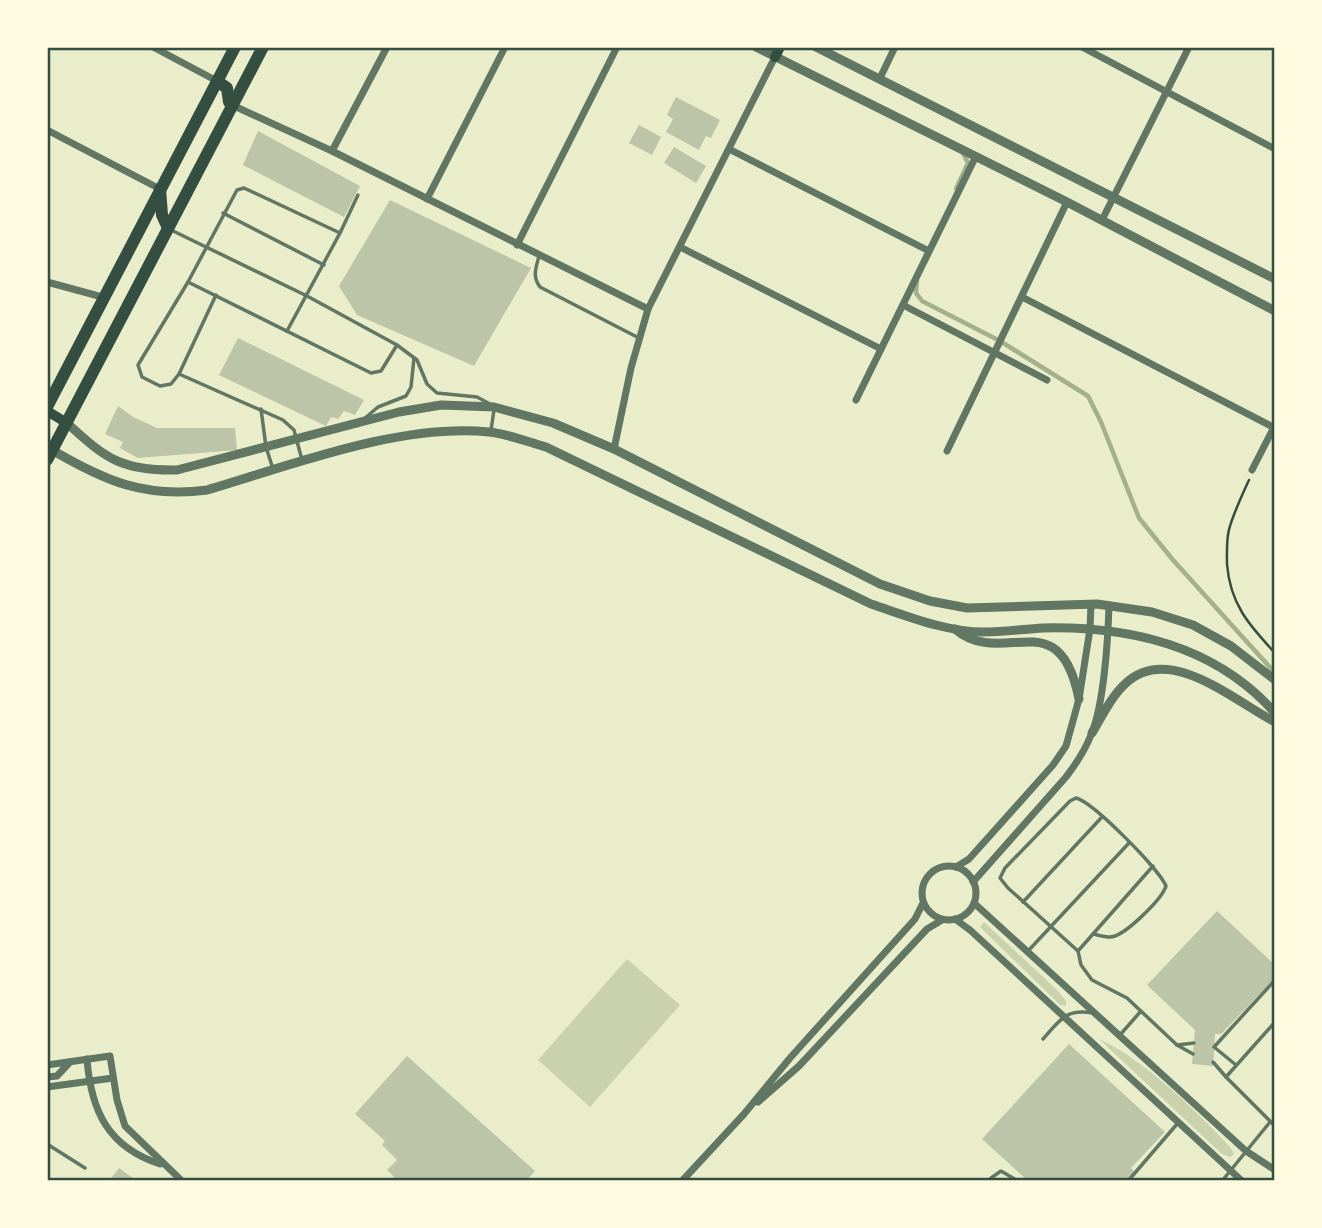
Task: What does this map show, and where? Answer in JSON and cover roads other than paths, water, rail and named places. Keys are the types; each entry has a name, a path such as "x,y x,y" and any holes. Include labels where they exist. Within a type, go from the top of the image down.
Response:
{"main road":[{"path":"67,423 47,409 235,47"},
{"path":"49,452 67,423 263,47"},
{"path":"217,80 227,88 232,105"},
{"path":"160,189 162,215 168,228"}],"street":[{"path":"153,47 217,80"},
{"path":"332,151 387,47"},
{"path":"427,199 505,47"},
{"path":"517,245 617,47"},
{"path":"756,47 778,52 1275,311"},
{"path":"816,47 1112,199 1275,279"},
{"path":"880,78 895,47"},
{"path":"1082,47 1275,149"},
{"path":"1102,220 1189,47"},
{"path":"614,449 648,309 778,52"},
{"path":"232,105 332,151 648,309"},
{"path":"47,130 160,189"},
{"path":"729,149 929,251"},
{"path":"856,400 976,156"},
{"path":"947,451 1067,202"},
{"path":"680,247 881,349"},
{"path":"47,282 106,298"},
{"path":"1021,296 1274,427 1252,470"},
{"path":"903,305 1047,380"},
{"path":"67,423 99,452 120,463 142,469 177,470 362,421 441,405 494,407 553,423 614,449 880,584 930,601 967,608 1091,604 1152,612 1193,625 1231,646 1275,680"},
{"path":"49,452 122,484 153,492 185,493 207,490 351,448 439,431 490,432 546,447 871,604 927,623 983,632 1043,628 1090,629 1145,637 1186,649 1217,664 1250,688 1275,713"},
{"path":"956,867 969,859 1053,765 1066,746 1079,699 1090,629 1091,604"},
{"path":"1092,733 1098,712 1109,605"},
{"path":"954,627 965,638 979,643 1024,641 1047,644 1065,658 1075,678 1079,699"},
{"path":"973,882 1066,777 1080,758 1116,694 1143,671 1163,667 1192,676 1275,722"},
{"path":"944,866 956,867 969,875 973,882 974,903 970,910 955,919 942,919 928,911 923,903 922,887 930,873 944,866"},
{"path":"682,1181 915,919 923,903"},
{"path":"974,903 1246,1151 1275,1170"},
{"path":"744,1114 799,1066 927,929 942,919"},
{"path":"955,919 1242,1181"},
{"path":"47,1065 110,1056 117,1100 125,1126 181,1181"},
{"path":"88,1059 89,1081 104,1126 122,1145 139,1157 164,1166"},
{"path":"47,1077 57,1076 71,1062"},
{"path":"47,1087 113,1078"}],"lane":[{"path":"216,295 179,374 171,384 160,386 142,377 138,365 188,282 237,190 244,188 340,233"},
{"path":"287,331 324,265 358,195"},
{"path":"223,213 324,265"},
{"path":"168,228 307,296 397,345 422,367 427,384 437,393 477,397 494,407 490,432"},
{"path":"540,256 534,273 540,287 639,338"},
{"path":"188,282 373,374 381,371 397,345"},
{"path":"362,421 378,407 407,396 411,387 414,358"},
{"path":"179,374 289,424 297,440 302,462"},
{"path":"261,409 266,447 273,470"},
{"path":"1093,934 1111,937 1121,934 1161,896 1166,886 1153,866 1102,817 1076,798 1005,868 1000,877 1050,928 1078,951 1081,965 1092,981 1117,991 1177,1045 1193,1054"},
{"path":"1023,902 1102,817"},
{"path":"1028,951 1129,843"},
{"path":"1078,951 1153,866"},
{"path":"1236,1065 1214,1047 1275,980"},
{"path":"1044,1039 1064,1017 1075,1011 1094,1013"},
{"path":"1118,1037 1141,1011"},
{"path":"1226,1077 1275,1022"},
{"path":"1177,1045 1194,1043"},
{"path":"1213,1062 1275,1126"},
{"path":"1222,1181 1270,1122"},
{"path":"1128,1181 1179,1123"},
{"path":"47,1144 85,1168"},
{"path":"991,1178 1000,1171 1018,1181"}],"waterway":[{"path":"956,189 968,163 963,153"},
{"path":"917,281 916,293 922,301 1000,341 1088,396 1139,518 1173,560 1275,673"}]}
